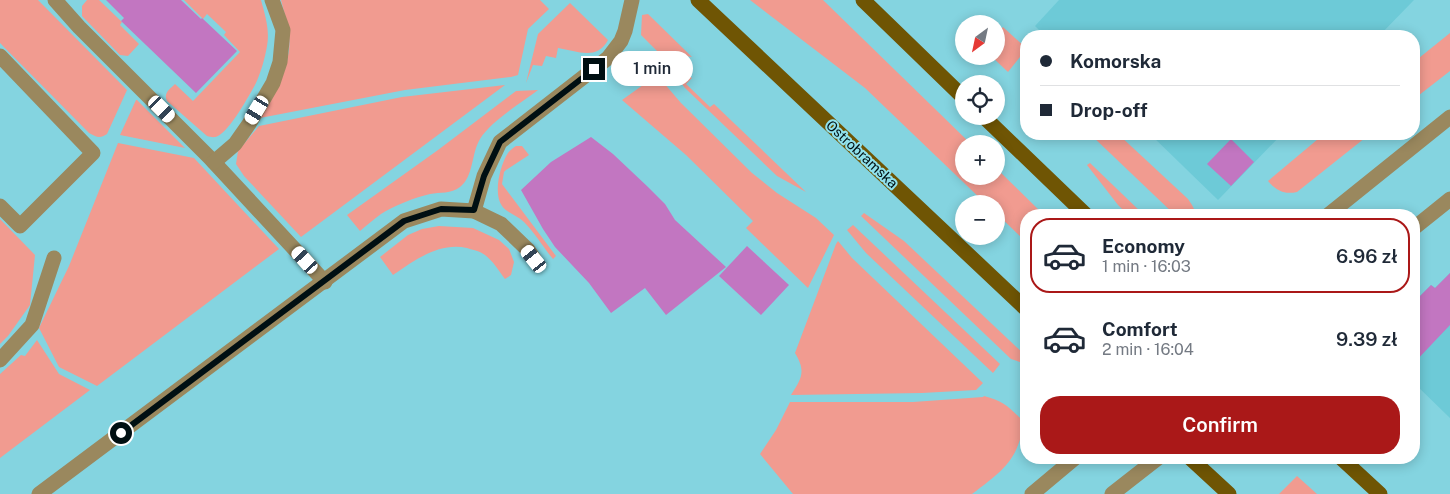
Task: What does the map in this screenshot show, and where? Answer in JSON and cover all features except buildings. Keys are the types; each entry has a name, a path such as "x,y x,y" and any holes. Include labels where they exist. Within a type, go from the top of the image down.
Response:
{"main road":[{"name":"Ostrobramska","path":"698,0 1020,303"},
{"path":"863,0 955,89"},
{"path":"992,125 1080,209"},
{"path":"1196,464 1229,494"},
{"path":"1347,464 1380,494"}],"street":[{"path":"55,0 79,27 214,162 325,282"},
{"path":"214,162 235,144 274,83 280,62 283,30 272,0"},
{"path":"474,210 484,176 500,142 608,58 621,41 632,0"},
{"path":"0,56 93,153 20,226 0,206"},
{"path":"1336,209 1450,118"},
{"path":"1420,223 1450,199"},
{"path":"39,494 325,282 404,221 441,209 474,210 500,224 528,250 534,259"},
{"path":"0,360 32,325 54,258"},
{"path":"1032,494 1069,464"},
{"path":"1112,494 1150,464"}],"shaded area":[{"path":"0,0 38,0 127,90 107,134 98,137 89,133 0,43"},
{"path":"87,0 99,0 122,22 120,25 139,44 128,56 120,55 82,16 82,6"},
{"path":"184,0 261,0 265,17 268,40 258,79 228,127 223,133 215,137 207,136 167,101 166,93 175,84 193,101 240,52 224,35 226,32 207,14 203,19"},
{"path":"281,0 540,0 549,9 528,29 518,75 405,90 260,118 279,86 289,50 289,37"},
{"path":"750,0 823,0 962,135 955,135 955,174 865,88"},
{"path":"1059,0 1414,0 1385,30 1039,30 1035,26"},
{"path":"570,3 608,40 598,51 592,53 558,48 556,58 546,56 542,66 533,65 526,83 538,34"},
{"path":"648,14 692,57 658,52 641,35 642,15"},
{"path":"1005,29 1020,43 1020,57 1008,72 1001,65 1005,65"},
{"path":"1450,33 1450,71 1420,94 1420,57"},
{"path":"669,68 679,71 683,75 686,73 692,78 686,84 710,107 714,104 806,192 777,176 685,88"},
{"path":"657,75 681,103 752,173 777,193 816,218 834,235 808,288 746,228 753,221 686,155 622,100"},
{"path":"505,85 301,237 244,176 236,164 238,151 259,126 402,97"},
{"path":"538,90 485,132 477,145 468,177 457,189 449,192 424,195 398,205 381,214 360,231 347,215 516,91"},
{"path":"137,100 185,148 120,135"},
{"path":"1096,140 1124,140 1188,199 1194,209 1169,209"},
{"path":"1156,140 1276,140 1218,200"},
{"path":"1317,140 1362,140 1297,192 1288,193 1281,191 1268,181"},
{"path":"118,143 194,158 279,249 97,386 59,367 39,328 69,266"},
{"path":"516,146 522,146 529,155 504,172 502,184 556,256 553,259 528,226 504,208 499,201 498,187 502,165 508,153"},
{"path":"1090,163 1138,209 1122,209 1087,165"},
{"path":"1005,177 1038,209 1020,209 1020,236 1005,222 1005,195 977,195 966,185 1005,185"},
{"path":"864,213 904,241 1020,350 1020,362 1011,359 861,216"},
{"path":"0,219 35,255 30,305 0,344"},
{"path":"853,225 1000,364 993,373 866,253 847,230"},
{"path":"439,226 473,228 499,240 509,249 514,262 511,275 505,279 488,257 467,248 457,247 437,250 393,275 380,257 408,235 422,229"},
{"path":"838,241 852,258 983,383 976,390 922,393 791,395 798,384 801,374 801,365 795,353"},
{"path":"1450,273 1450,418 1420,389 1420,296 1431,285 1435,288"},
{"path":"37,340 59,374 90,390 0,458 0,374 21,355 25,356"},
{"path":"983,397 997,400 1020,418 1020,439 1013,456 1007,464 992,479 972,494 793,494 760,454 776,430 790,402 913,402"},
{"path":"1297,476 1317,494 1279,494"}],"route":[{"path":"121,433 404,221 441,209 474,210 484,176 500,142 594,69"}]}
